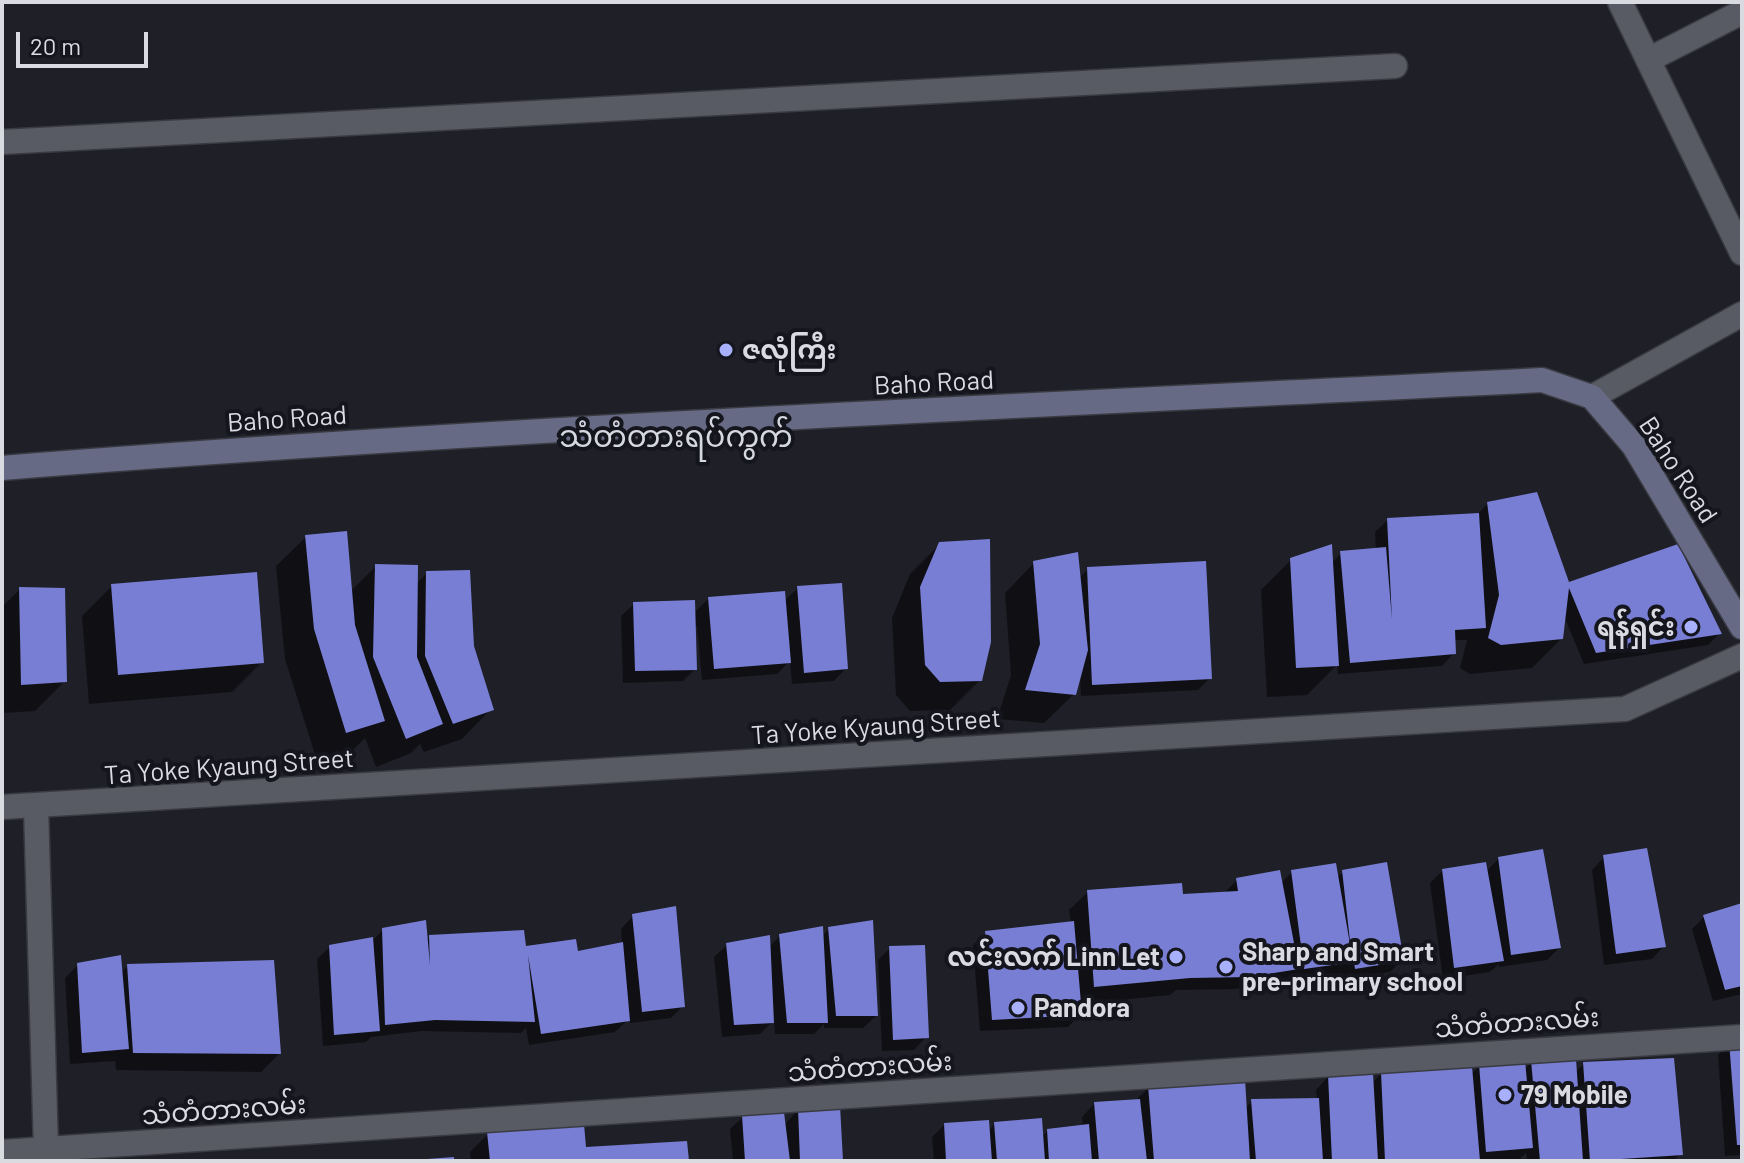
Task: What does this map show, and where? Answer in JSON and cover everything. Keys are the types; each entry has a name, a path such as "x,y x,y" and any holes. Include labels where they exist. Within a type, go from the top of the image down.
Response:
{"main road":[{"name":"Baho Road","path":"2,468 240,449 671,424 1542,380 1592,397 1634,446 1742,627"}],"street":[{"path":"1620,2 1742,253"},
{"path":"1648,60 1742,12"},
{"path":"2,142 1395,66"},
{"path":"1592,397 1742,314"},
{"name":"Ta Yoke Kyaung Street","path":"2,807 1625,709 1742,656"},
{"path":"36,807 46,1150"},
{"name":"သံတံတားလမ်း","path":"2,1152 1742,1037"}],"building":[{"path":"1537,492 1569,582 1678,544 1722,634 1596,653 1569,588 1563,639 1501,645 1488,638 1499,595 1487,502"},
{"path":"1479,513 1486,628 1455,630 1456,654 1350,663 1340,551 1386,547 1392,620 1387,518"},
{"path":"347,531 355,625 385,721 346,733 314,629 305,535"},
{"path":"990,539 991,642 982,681 940,682 925,665 920,587 939,542"},
{"path":"1332,544 1339,666 1296,668 1290,558"},
{"path":"1078,552 1088,650 1076,695 1025,690 1040,644 1033,561"},
{"path":"1206,561 1212,679 1092,685 1087,567"},
{"path":"375,564 418,565 417,657 443,724 406,739 373,657"},
{"path":"470,570 474,646 494,710 453,724 425,656 426,571"},
{"path":"257,572 264,663 118,675 111,584"},
{"path":"842,583 848,669 804,673 797,586"},
{"path":"19,587 65,588 67,682 21,685"},
{"path":"785,591 791,663 714,669 708,597"},
{"path":"695,600 697,670 635,671 633,602"},
{"path":"1647,848 1666,947 1616,954 1603,855"},
{"path":"1543,849 1561,948 1511,955 1498,857"},
{"path":"1387,862 1404,961 1355,969 1354,962 1304,969 1291,870 1336,863 1351,950 1342,870"},
{"path":"1486,862 1504,961 1454,968 1442,869"},
{"path":"1280,870 1299,969 1249,977 1190,978 1094,987 1087,890 1182,883 1183,894 1238,891 1236,878"},
{"path":"1742,903 1742,986 1725,990 1703,915"},
{"path":"676,906 685,1007 642,1012 632,914"},
{"path":"426,920 430,965 429,935 524,930 526,946 576,939 578,951 623,942 630,1021 541,1034 528,955 535,1022 435,1020 385,1025 382,928"},
{"path":"873,920 878,1016 836,1016 828,927"},
{"path":"1074,921 1082,1015 992,1020 985,931"},
{"path":"823,926 828,1023 787,1023 779,934"},
{"path":"770,935 774,1023 734,1025 726,943"},
{"path":"373,937 380,1031 334,1035 329,945"},
{"path":"925,945 929,1038 893,1040 889,946"},
{"path":"121,955 129,1049 82,1053 77,963"},
{"path":"274,960 281,1054 133,1053 127,964"},
{"path":"1742,1040 1742,1145 1737,1145 1729,1041"},
{"path":"1674,1058 1683,1155 1590,1161 1583,1062"},
{"path":"1576,1059 1583,1161 1540,1161 1531,1060"},
{"path":"1525,1060 1533,1148 1486,1152 1479,1064"},
{"path":"1472,1066 1480,1161 1385,1161 1381,1072"},
{"path":"1373,1073 1378,1161 1332,1161 1328,1075"},
{"path":"1245,1079 1250,1161 1154,1161 1148,1085"},
{"path":"1319,1098 1323,1161 1256,1161 1251,1099"},
{"path":"1140,1099 1147,1161 1099,1161 1094,1102"},
{"path":"840,1105 843,1161 800,1161 798,1108"},
{"path":"784,1112 790,1161 745,1161 742,1115"},
{"path":"1042,1118 1045,1161 997,1161 994,1122"},
{"path":"989,1120 992,1161 946,1161 944,1123"},
{"path":"584,1124 586,1147 687,1141 689,1161 490,1161 487,1132"},
{"path":"1089,1124 1092,1161 1049,1161 1047,1129"},
{"path":"454,1157 454,1161 427,1161 427,1159"}],"place":[{"name":"ဇလုံကြီး","path":"726,350"},
{"name":"ရန်ရှင်း","path":"1691,627"},
{"name":"လင်းလက် Linn Let","path":"1176,957"},
{"name":"Sharp and Smart pre-primary school","path":"1226,967"},
{"name":"Pandora","path":"1018,1008"},
{"name":"79 Mobile","path":"1505,1095"}],"district":[{"name":"သံတံတားရပ်ကွက်","path":"676,437"}]}
